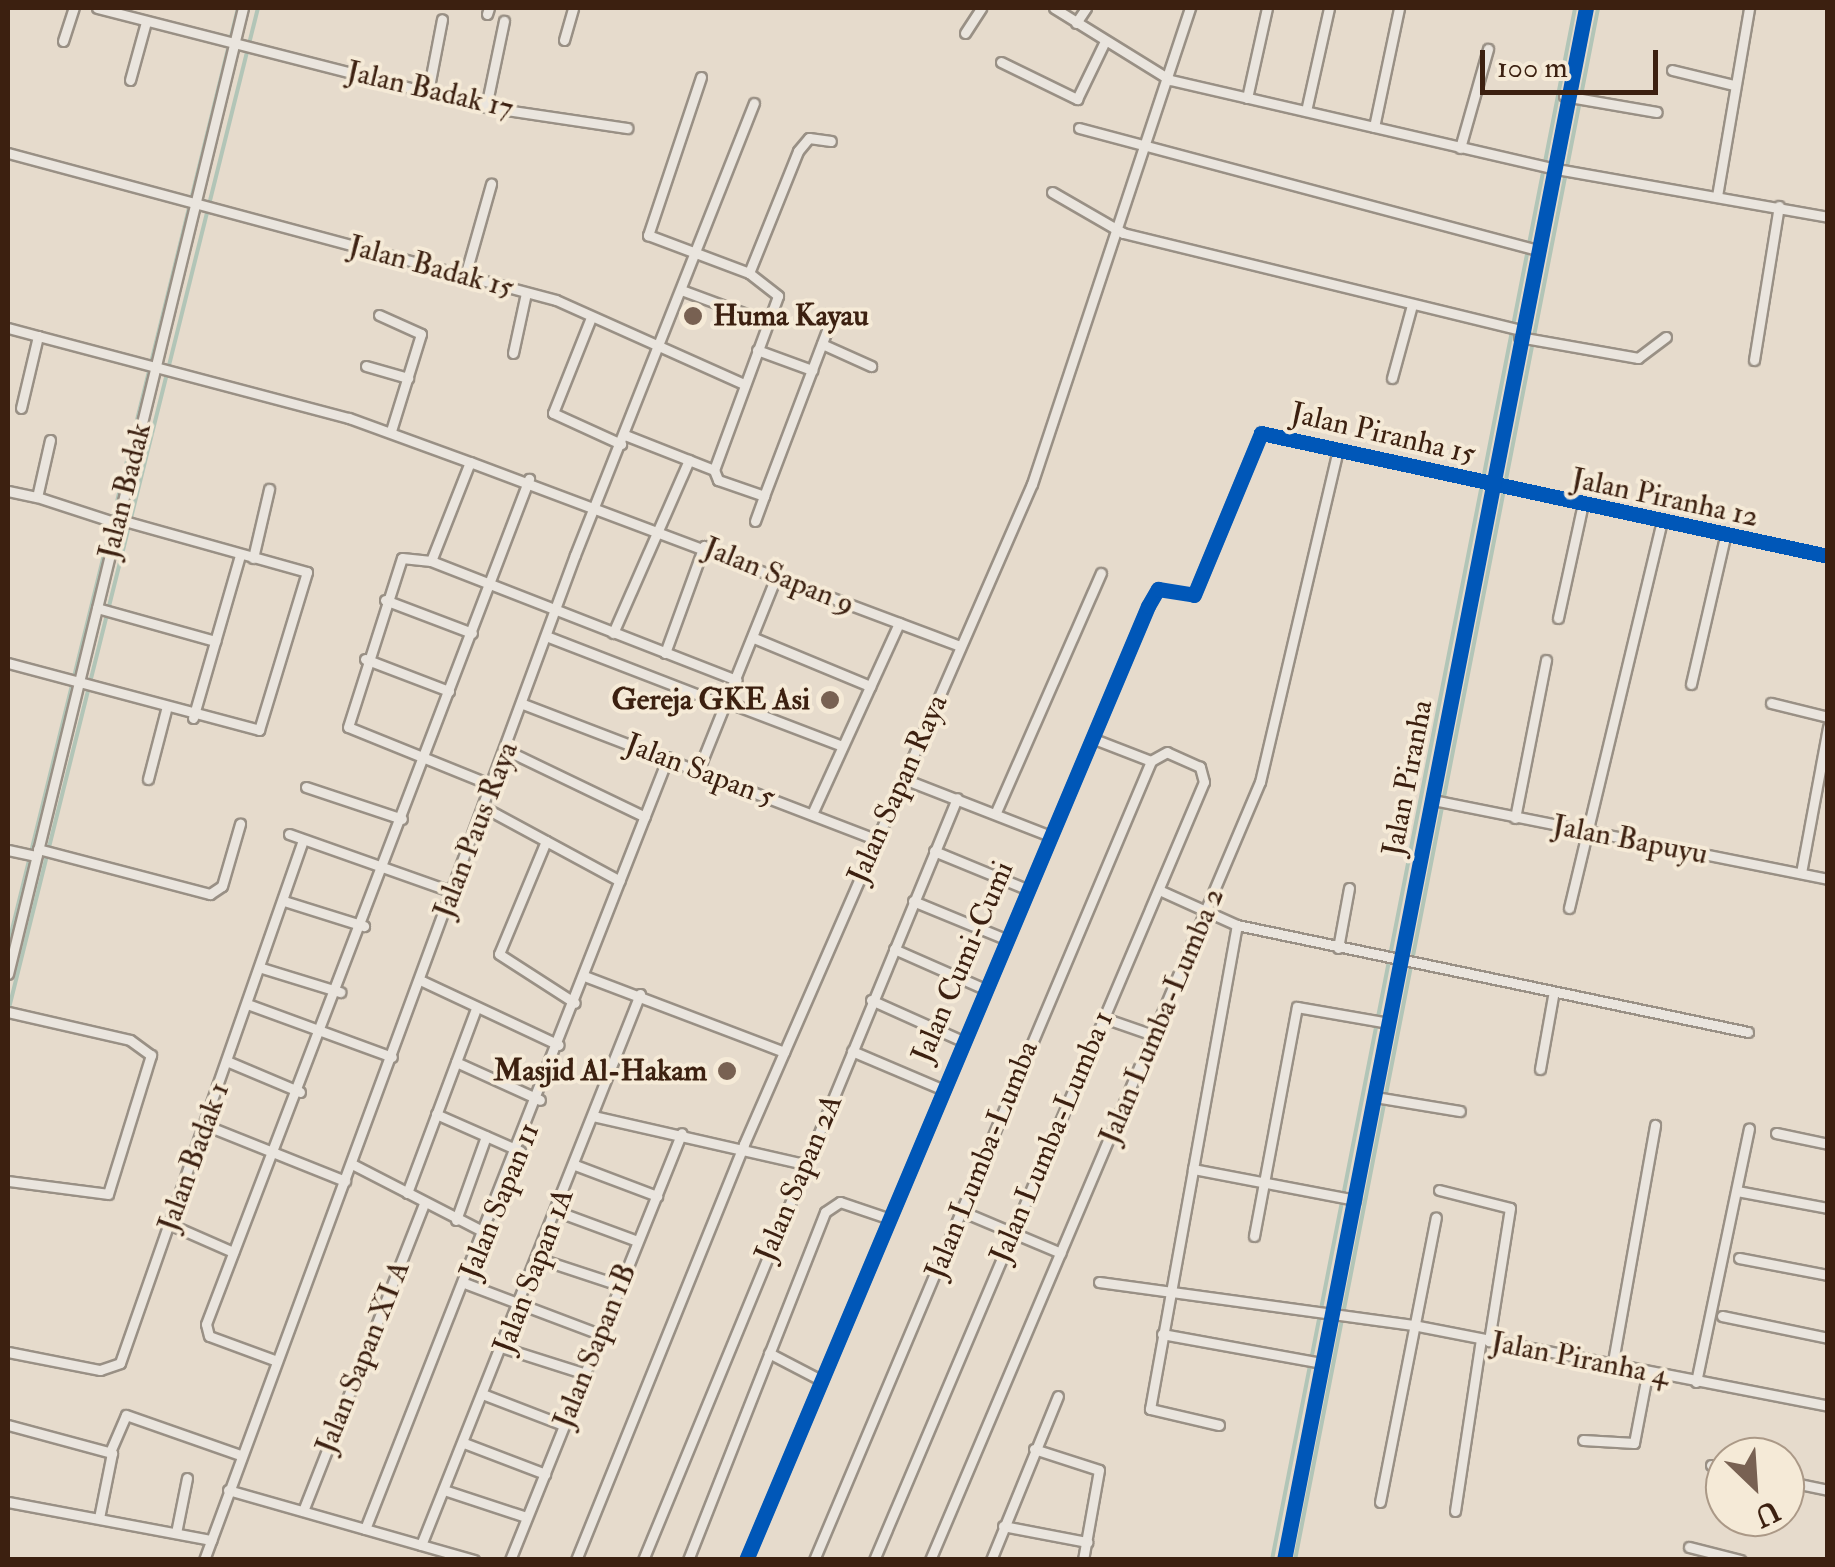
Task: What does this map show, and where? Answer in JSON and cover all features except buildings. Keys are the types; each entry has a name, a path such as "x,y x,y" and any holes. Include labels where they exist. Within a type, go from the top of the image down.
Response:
{"street":[{"path":"63,41 74,8"},
{"name":"Jalan Badak 17","path":"96,8 233,48 486,107 627,128"},
{"name":"Jalan Badak","path":"8,974 243,8"},
{"path":"564,40 572,8"},
{"path":"965,33 981,8"},
{"path":"1054,8 1170,80 1551,168 1779,206 1828,218"},
{"path":"1076,23 1086,8"},
{"path":"1247,98 1267,8"},
{"path":"1306,112 1329,8"},
{"path":"1374,127 1399,8"},
{"name":"Jalan Piranha","path":"1284,1560 1433,800 1564,96 1586,8"},
{"path":"1717,196 1747,8"},
{"name":"Jalan Sapan Raya","path":"576,1560 744,1144 1032,484 1123,233 1170,80 1187,9"},
{"path":"428,92 442,19"},
{"path":"486,107 504,21"},
{"path":"130,80 146,22"},
{"path":"1002,62 1077,98 1105,41"},
{"path":"1460,148 1488,49"},
{"path":"1672,70 1734,85"},
{"path":"702,76 647,226 652,238 749,274 778,296 714,470 718,480 764,496"},
{"path":"1564,96 1657,112"},
{"name":"Jalan Paus Raya","path":"204,1560 240,1455 494,786 546,636 699,256 754,102"},
{"path":"1079,128 1148,153 1535,249"},
{"path":"749,274 798,151 810,138 830,140"},
{"name":"Jalan Badak 15","path":"8,153 526,292 659,352 744,384"},
{"path":"464,276 492,184"},
{"path":"1052,192 1123,233 1519,334 1638,358 1666,337"},
{"path":"1754,360 1779,206"},
{"path":"684,291 768,322"},
{"path":"514,353 526,292"},
{"path":"1392,378 1412,304"},
{"path":"379,315 419,329 391,431"},
{"path":"590,320 553,412 714,470"},
{"path":"755,521 830,322"},
{"name":"Jalan Sapan 9","path":"8,328 391,431 472,463 598,504 960,646"},
{"path":"21,408 38,336"},
{"path":"822,344 871,366"},
{"path":"757,350 812,370"},
{"path":"366,366 408,378"},
{"name":"Jalan Piranha 15","path":"1262,434 1491,488"},
{"name":"Jalan Cumi-Cumi","path":"746,1560 980,987 1158,589 1194,596 1262,434"},
{"path":"37,497 50,440"},
{"name":"Jalan Lumba-Lumba 2","path":"930,1560 1265,766 1337,454"},
{"path":"613,633 689,460"},
{"path":"431,561 472,463"},
{"path":"277,1361 206,1333 233,1252 340,992 422,760 529,479"},
{"name":"Jalan Piranha 12","path":"1491,488 1828,556"},
{"path":"253,558 269,489"},
{"path":"8,491 307,572 260,730 193,718 78,680 8,663"},
{"path":"1558,618 1582,508"},
{"path":"1568,908 1661,525"},
{"path":"1691,684 1725,537"},
{"path":"666,652 704,546"},
{"path":"193,718 240,554"},
{"path":"494,786 348,732 365,660 404,554 431,561 737,680"},
{"path":"996,812 1101,573"},
{"path":"698,771 777,574"},
{"path":"385,600 472,633"},
{"path":"97,608 216,640"},
{"path":"812,814 899,622"},
{"path":"546,636 842,746"},
{"path":"754,638 870,686"},
{"path":"365,660 449,691"},
{"path":"1515,818 1546,660"},
{"path":"1771,703 1828,717"},
{"name":"Jalan Sapan 5","path":"523,704 877,840"},
{"path":"148,779 166,710"},
{"path":"1801,873 1828,727"},
{"path":"1094,739 1151,761"},
{"path":"506,750 645,817"},
{"name":"Jalan Lumba-Lumba 1","path":"874,1560 1205,775 1167,752 1151,761"},
{"name":"Jalan Sapan 11","path":"364,1529 488,1234 668,757"},
{"name":"Jalan Lumba-Lumba","path":"814,1560 1151,761"},
{"path":"904,779 1048,835"},
{"path":"306,787 402,819"},
{"path":"1816,795 1828,798"},
{"name":"Jalan Sapan 2A","path":"643,1560 957,798"},
{"name":"Jalan Bapuyu","path":"1433,800 1828,878"},
{"path":"484,808 620,881"},
{"path":"8,850 37,853 210,894 222,886 240,824"},
{"path":"289,834 453,892"},
{"name":"Jalan Badak 1","path":"8,1352 100,1370 120,1363 250,1005 302,840"},
{"path":"546,841 499,954 575,1003"},
{"path":"934,851 1024,888"},
{"path":"1338,948 1349,888"},
{"path":"1158,890 1237,925 1552,996 1748,1032"},
{"path":"284,901 364,926"},
{"path":"913,901 1003,938"},
{"path":"1219,1425 1150,1409 1237,925"},
{"path":"894,949 980,987"},
{"path":"262,968 340,992"},
{"path":"586,977 640,994 784,1052"},
{"path":"420,980 559,1046"},
{"name":"Jalan Sapan 1A","path":"421,1545 504,1348 640,994"},
{"path":"1540,1069 1552,996"},
{"path":"871,1000 958,1039"},
{"path":"250,1005 392,1057"},
{"path":"1254,1236 1297,1007 1389,1024"},
{"path":"407,1193 476,1008"},
{"path":"8,1012 130,1040 151,1059 108,1194 8,1180"},
{"path":"1102,1017 1152,1035"},
{"path":"852,1051 939,1088"},
{"path":"230,1062 300,1092"},
{"path":"456,1062 540,1100"},
{"path":"1375,1097 1460,1111"},
{"path":"436,1114 520,1152"},
{"path":"593,1116 744,1144 805,1164"},
{"path":"205,1125 345,1181"},
{"path":"1612,1366 1656,1125"},
{"path":"1696,1382 1749,1128"},
{"name":"Jalan Sapan 1B","path":"510,1560 682,1133"},
{"path":"1776,1133 1828,1144"},
{"path":"456,1220 486,1136"},
{"path":"352,1164 488,1234"},
{"path":"575,1165 656,1196"},
{"path":"1194,1169 1355,1200"},
{"path":"1439,1190 1510,1208 1455,1511"},
{"path":"1737,1191 1828,1208"},
{"path":"688,1560 831,1203 887,1218"},
{"name":"Jalan Sapan XI A","path":"303,1511 424,1204"},
{"path":"556,1211 637,1241"},
{"path":"961,1211 1061,1252"},
{"path":"1380,1502 1436,1217"},
{"path":"169,1224 233,1252"},
{"path":"537,1258 618,1285"},
{"path":"1740,1258 1828,1275"},
{"name":"Jalan Piranha 4","path":"1099,1282 1171,1288 1333,1312 1647,1375 1828,1406"},
{"path":"467,1284 599,1334"},
{"path":"1722,1316 1828,1338"},
{"path":"1162,1334 1322,1363"},
{"path":"504,1348 583,1373"},
{"path":"769,1354 820,1379"},
{"path":"1583,1440 1634,1443 1647,1375"},
{"path":"485,1395 564,1425"},
{"path":"991,1560 1058,1396"},
{"path":"99,1518 110,1452 126,1415 240,1455"},
{"path":"8,1426 110,1452"},
{"path":"464,1444 545,1474"},
{"path":"1034,1449 1099,1470 1083,1560"},
{"path":"176,1533 186,1478"},
{"path":"228,1490 474,1560"},
{"path":"444,1490 526,1517"},
{"path":"8,1502 211,1540"},
{"path":"1004,1526 1087,1542"},
{"path":"1688,1547 1740,1560"}],"waterway":[{"path":"8,946 238,8"},
{"path":"8,1012 258,8"},
{"path":"1272,1560 1575,8"},
{"path":"1295,1560 1598,8"}],"cycle path":[{"path":"1284,1560 1586,8"},
{"path":"746,1560 1148,606 1158,589 1194,595 1261,433 1828,556"}],"place":[{"name":"Huma Kayau","path":"693,316"},
{"name":"Gereja GKE Asi","path":"830,700"},
{"name":"Masjid Al-Hakam","path":"727,1071"}]}
